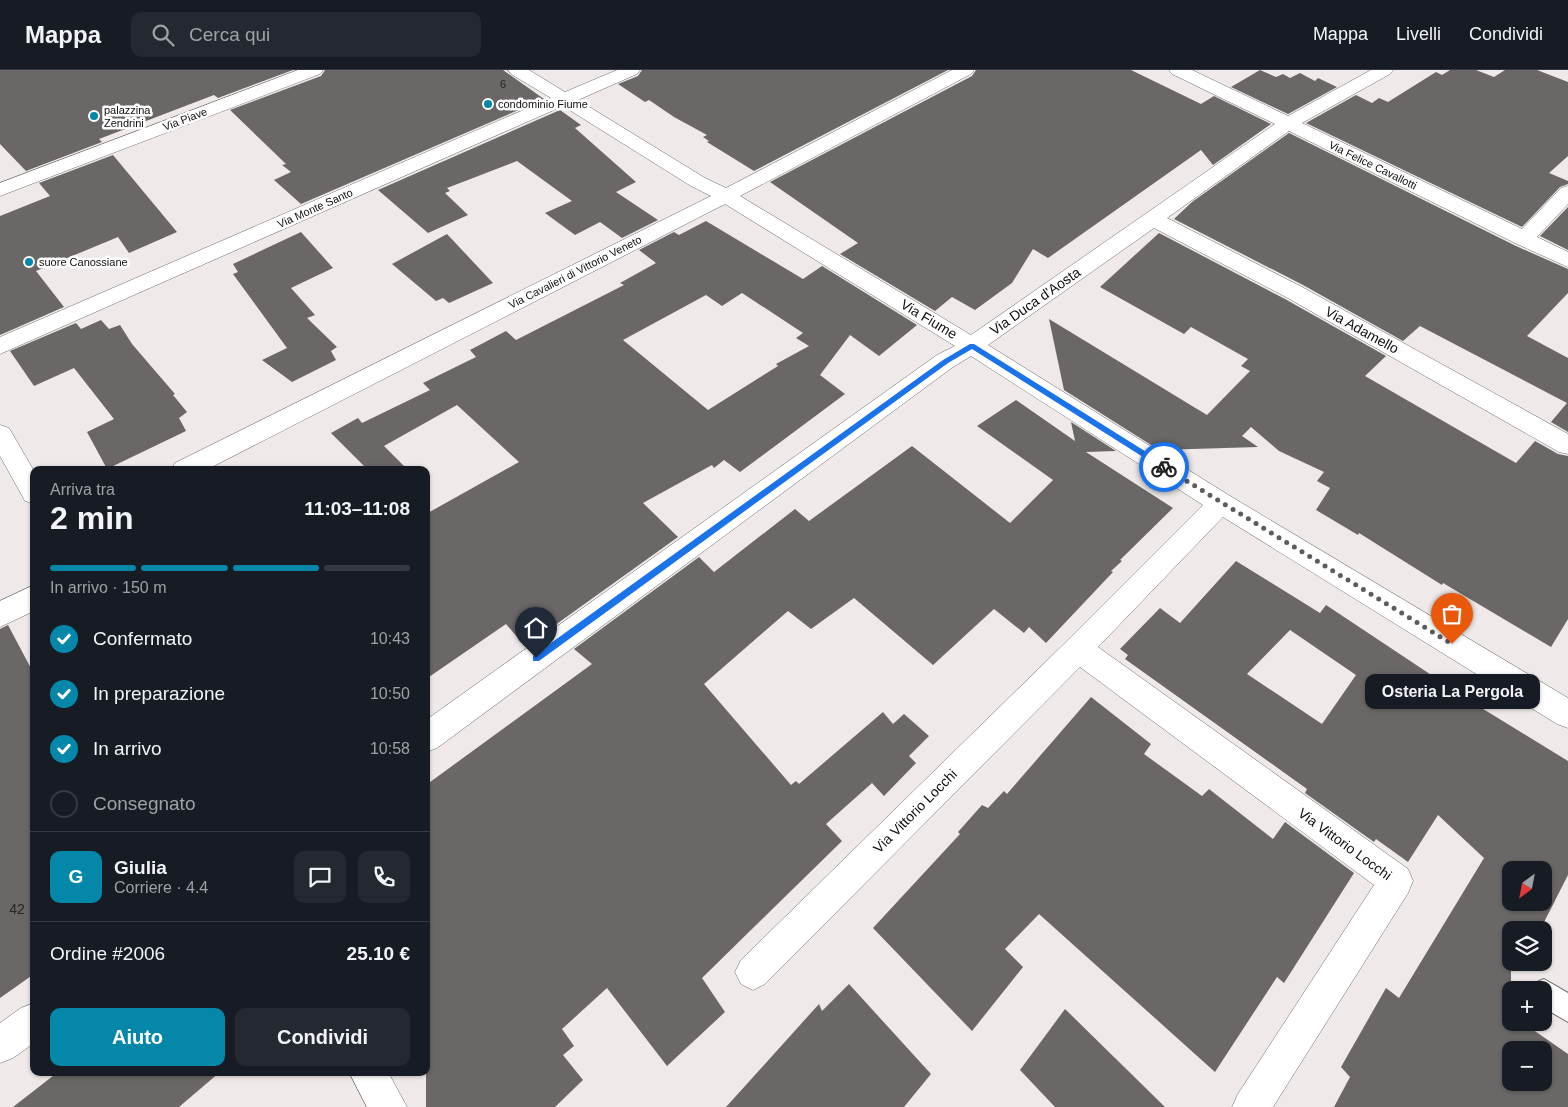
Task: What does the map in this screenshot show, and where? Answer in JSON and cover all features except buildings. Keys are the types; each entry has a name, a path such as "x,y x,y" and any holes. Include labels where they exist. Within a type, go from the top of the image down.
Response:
{"street":[{"name":"Via Piave","path":"0,190 314,70"},
{"name":"Via Fiume","path":"517,70 706,187 725,195 972,346 1221,503 1568,714"},
{"name":"Via Monte Santo","path":"0,346 631,70"},
{"name":"Via Cavalieri di Vittorio Veneto","path":"192,466 725,195 965,70"},
{"name":"Via Felice Cavallotti","path":"1178,70 1568,260"},
{"name":"Via Duca d'Aosta","path":"430,735 937,367 972,346 1287,124 1384,70"},
{"path":"1524,239 1568,192"},
{"name":"Via Adamello","path":"1153,219 1294,292 1568,445"},
{"path":"0,434 30,487"},
{"name":"Via Vittorio Locchi","path":"753,972 1078,649 1221,503"},
{"path":"0,615 30,598"},
{"name":"Via Vittorio Locchi","path":"1078,649 1396,881 1251,1107"},
{"path":"0,1045 30,1024"},
{"path":"369,1076 388,1107"}],"lane":[{"path":"1552,998 1568,1009"}],"way so far":[{"path":"1164,467 1452,644"}],"place":[{"name":"condominio Fiume","path":"488,104"},
{"name":"palazzina Zendrini","path":"94,116"},
{"name":"suore Canossiane","path":"29,262"},
{"name":"Osteria La Pergola","path":"1452,644"}],"route":[{"path":"536,658 945,361 972,346 1164,467"}]}
